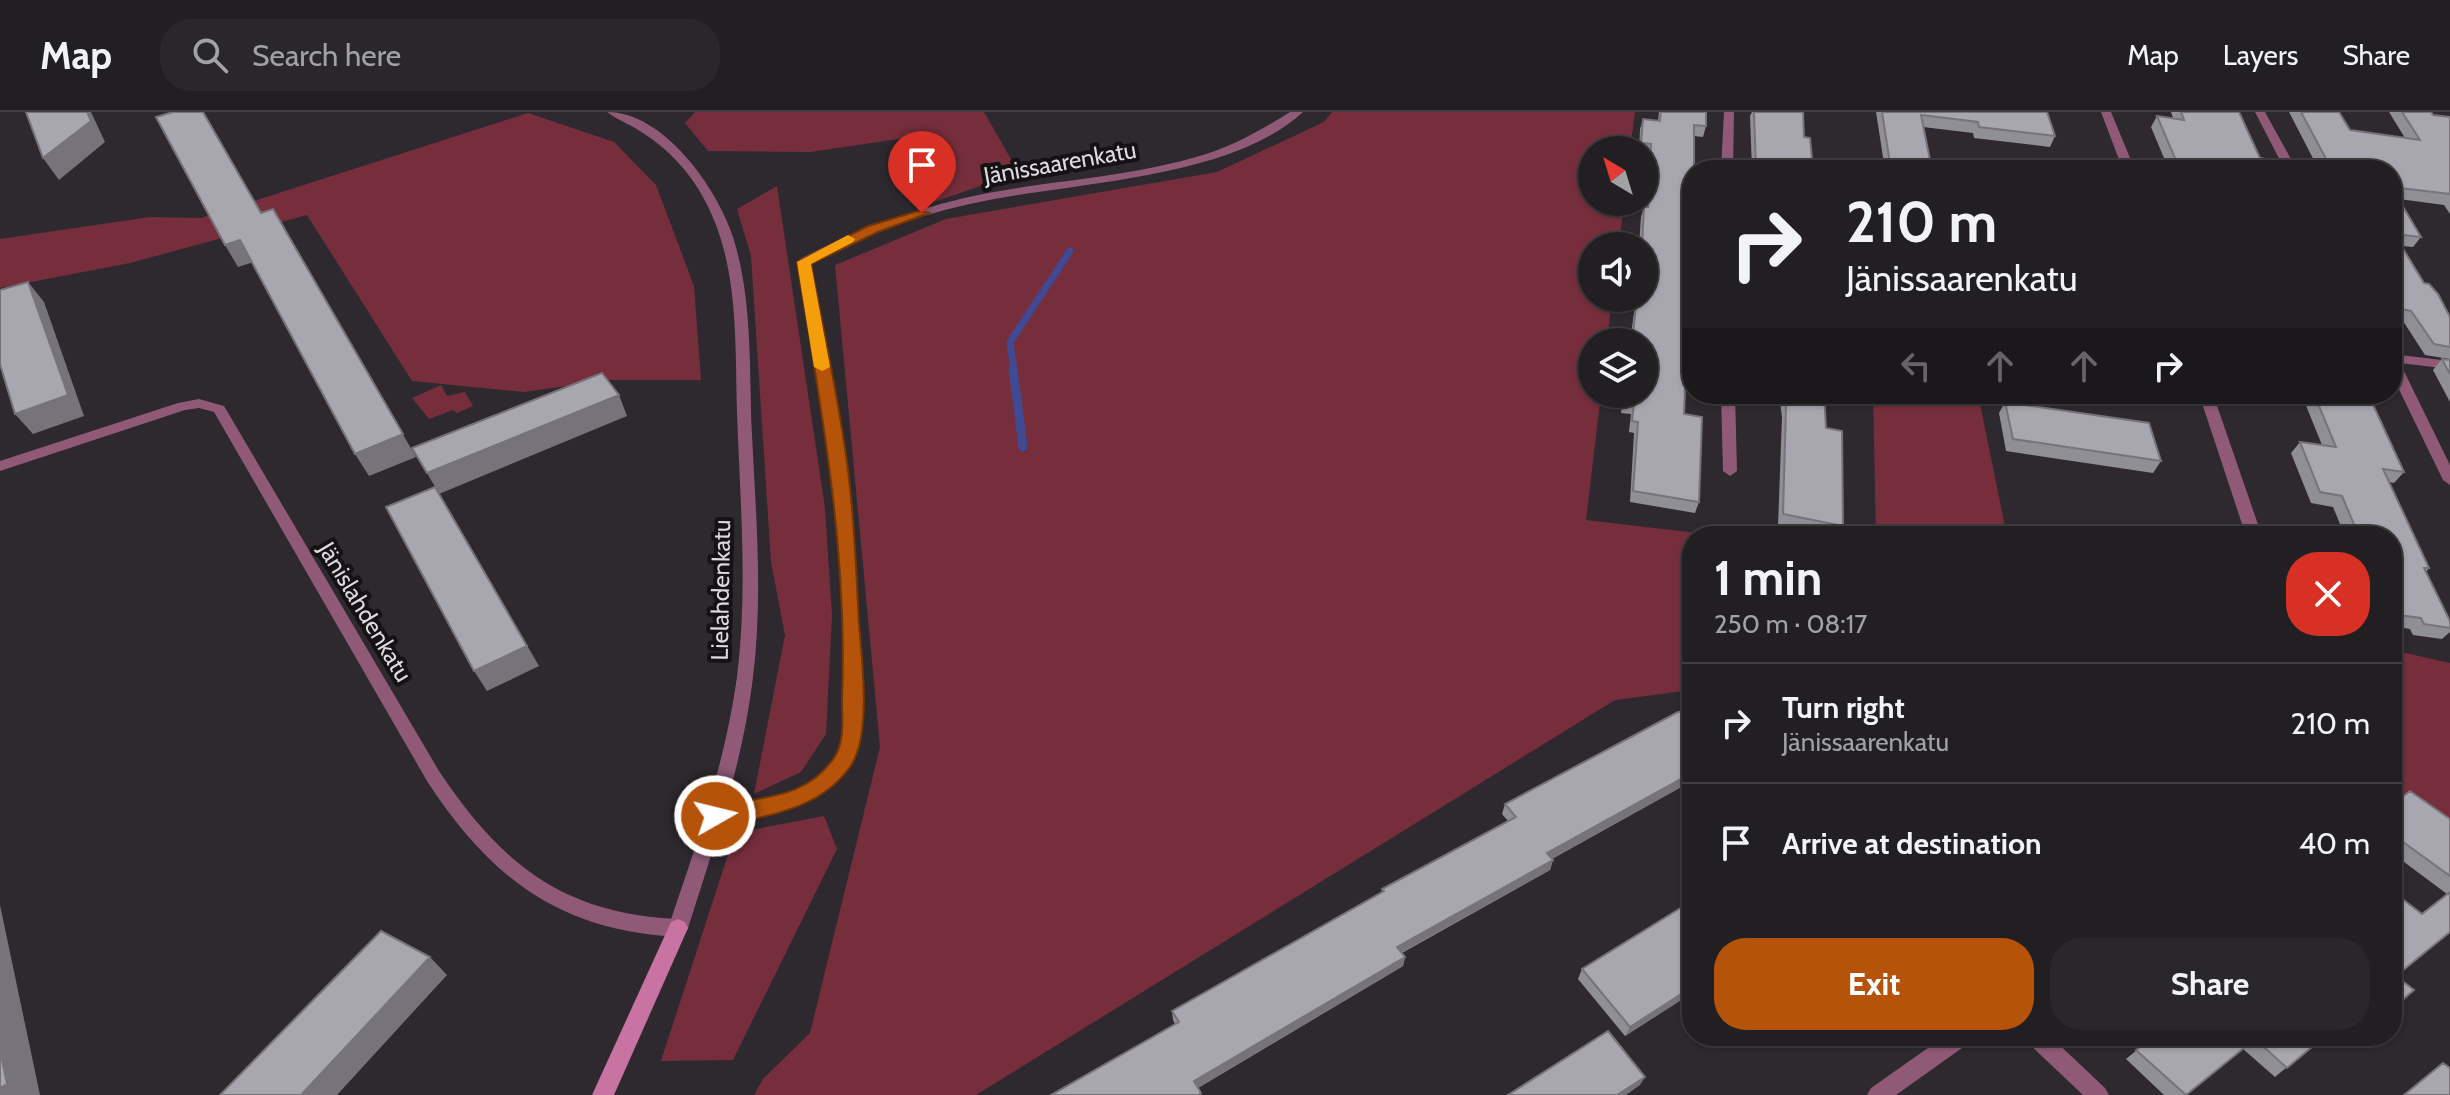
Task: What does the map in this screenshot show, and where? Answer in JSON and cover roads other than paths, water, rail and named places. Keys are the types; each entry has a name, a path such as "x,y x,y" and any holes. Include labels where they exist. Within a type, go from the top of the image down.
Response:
{"main road":[{"name":"Lielahdenkatu","path":"603,1095 678,928"}],"street":[{"name":"Lielahdenkatu","path":"612,112 652,133 692,169 719,215 732,258 741,350 750,598 745,676 715,816 678,928"},
{"name":"Jänissaarenkatu","path":"715,816 761,810 791,800 815,787 831,776 844,760 851,742 853,671 838,455 804,262 873,229 947,206 1189,162 1242,145 1279,127 1298,112"},
{"path":"1727,160 1729,112"},
{"path":"2106,112 2125,160"},
{"path":"2260,112 2286,160"},
{"path":"2402,360 2450,365"},
{"path":"2402,380 2450,480"},
{"name":"Jänislahdenkatu","path":"0,466 183,406 199,403 219,409 433,776 473,834 531,883 571,907 624,924 678,928"},
{"path":"1728,404 1730,471"},
{"path":"2209,404 2251,526"},
{"path":"1878,1095 1948,1046"},
{"path":"2046,1046 2098,1095"}],"waterway":[{"path":"1014,371 1010,342 1070,251"},
{"path":"1013,369 1023,447"}]}
